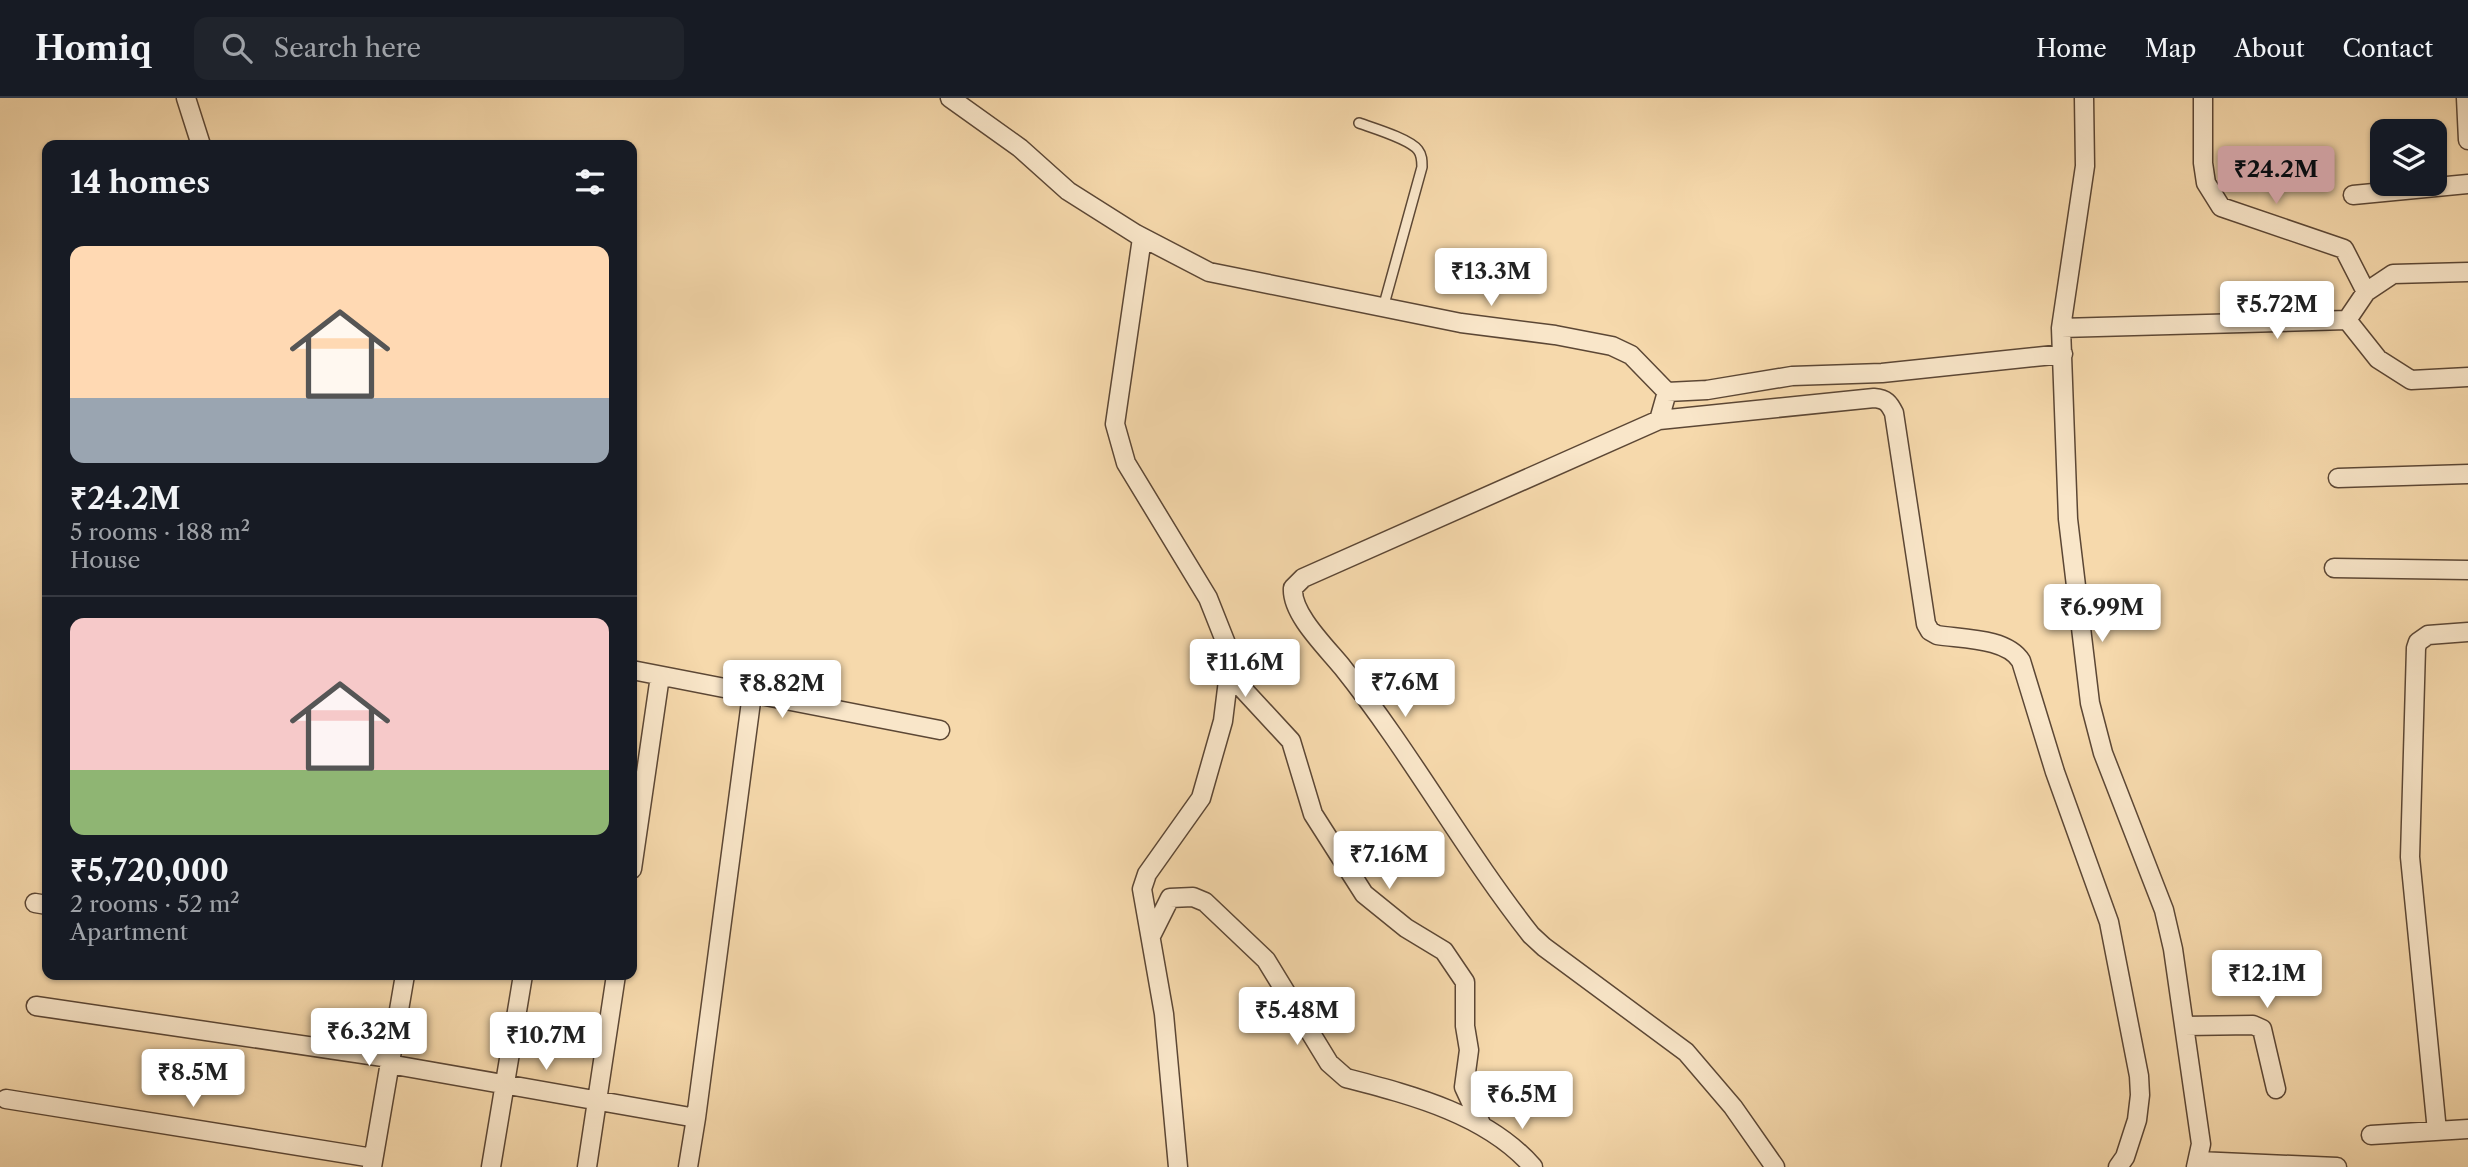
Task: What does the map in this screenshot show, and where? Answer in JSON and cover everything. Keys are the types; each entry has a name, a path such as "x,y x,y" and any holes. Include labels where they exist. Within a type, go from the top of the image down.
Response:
{"street":[{"path":"950,98 1020,148 1068,191 1142,238 1209,272 1461,323 1555,335 1612,346 1631,355 1667,392 1707,390 1793,376 1882,373 2063,354"},
{"path":"2084,98 2085,166 2061,328 2068,519 2090,703 2103,753 2164,910 2173,949 2201,1144 2197,1164 2337,1167"},
{"path":"2203,98 2203,163 2206,183 2221,207 2344,250 2366,292"},
{"path":"2466,98 2468,140"},
{"path":"190,101 200,140"},
{"path":"2353,195 2468,184"},
{"path":"1142,238 1114,415 1115,424 1126,463 1212,608 1230,651 1230,674 1223,721 1201,798 1143,881 1142,889 1164,1014 1178,1167"},
{"path":"2347,320 2366,292 2393,274 2468,272"},
{"path":"2061,328 2347,320"},
{"path":"2347,320 2378,359 2411,380 2468,377"},
{"path":"1659,420 1667,392"},
{"path":"1775,1167 1733,1107 1686,1052 1531,935 1367,698 1300,614 1293,588 1303,578 1659,420 1874,398 1884,399 1894,413 1926,624 1930,631 1937,635 2008,647 2016,652 2055,772 2109,922 2140,1087 2133,1138 2118,1167"},
{"path":"2338,478 2468,474"},
{"path":"2334,568 2468,570"},
{"path":"2437,1131 2410,849 2416,648 2418,642 2428,635 2468,632"},
{"path":"637,671 940,730"},
{"path":"1230,674 1291,741 1313,814 1364,894 1406,928 1444,951 1465,982 1465,1026 1469,1058 1464,1087 1482,1126"},
{"path":"637,835 660,676"},
{"path":"688,1167 752,694"},
{"path":"1152,936 1170,898 1193,897 1205,902 1266,960 1329,1063 1338,1072 1346,1078 1416,1097 1482,1126 1523,1156 1533,1167"},
{"path":"6,1099 373,1163 404,980"},
{"path":"491,1167 522,980"},
{"path":"587,1167 615,980"},
{"path":"36,1006 390,1061 696,1118"},
{"path":"2184,1026 2253,1025 2262,1029 2276,1089"},
{"path":"2371,1135 2468,1129"}],"lane":[{"path":"1359,123 1413,145 1420,151 1422,158 1422,167 1383,307"}]}
